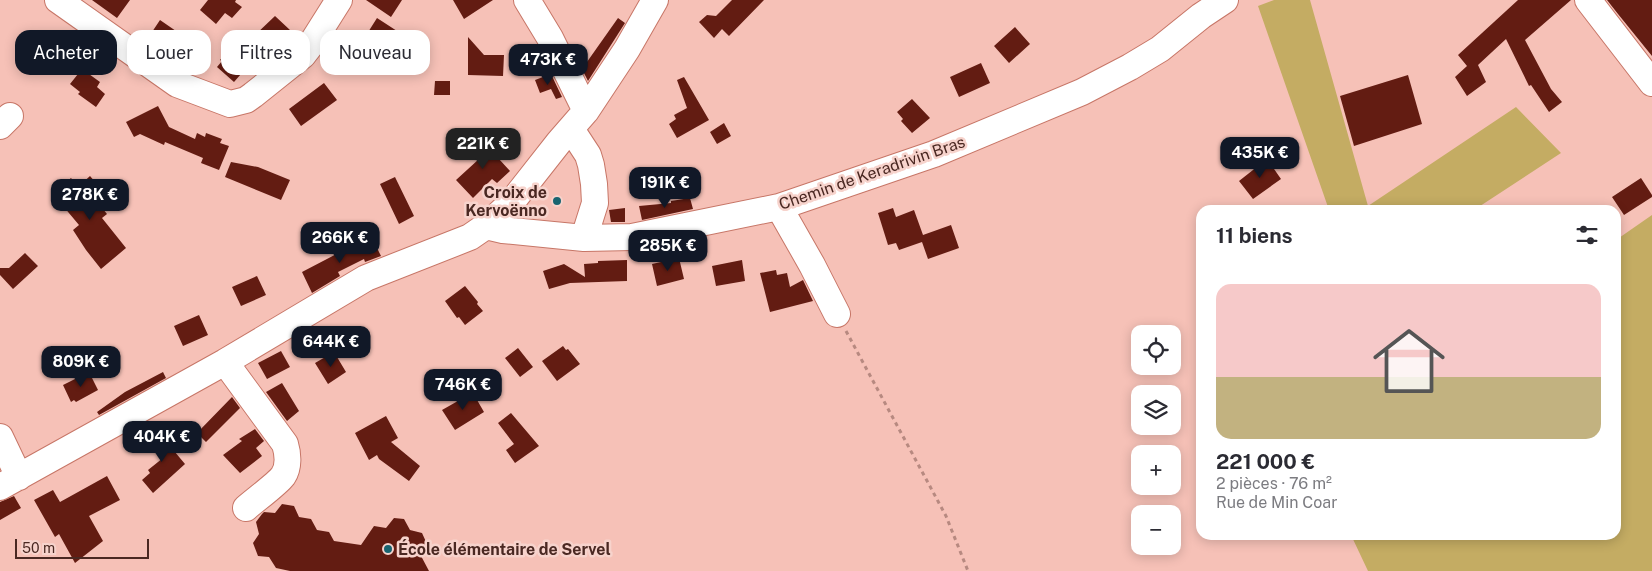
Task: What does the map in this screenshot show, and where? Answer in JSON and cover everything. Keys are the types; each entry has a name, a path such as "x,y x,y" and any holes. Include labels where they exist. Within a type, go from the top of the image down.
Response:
{"street":[{"path":"58,0 177,84 230,104 253,95 303,55 317,37 339,0"},
{"path":"527,0 550,38 579,120 591,165 595,203 584,238"},
{"path":"0,438 10,482 225,362 366,278 462,240 486,226 511,203 559,142 579,120 627,49 656,0"},
{"name":"Chemin de Keradrivin Bras","path":"486,226 503,230 584,238 632,238 779,207 934,154 1082,92 1160,49 1201,16 1225,0"},
{"path":"1588,0 1652,83"},
{"path":"779,207 838,314"},
{"path":"225,362 285,444 287,452 286,468 283,476 246,508"}],"path":[{"path":"838,314 946,516 968,571"}],"shaded area":[{"path":"1274,0 1310,0 1368,205 1327,205 1258,6"},
{"path":"1516,107 1561,153 1482,205 1369,205"},
{"path":"1652,215 1652,571 1368,571 1353,540 1621,540 1621,237"}],"building":[{"path":"92,0 130,0 117,18"},
{"path":"208,0 236,0 235,2 242,7 232,18 225,13 216,24 200,10"},
{"path":"366,0 402,0 391,17"},
{"path":"453,0 493,0 464,19"},
{"path":"732,0 764,0 729,36 722,29 714,38 699,22 707,15 716,16"},
{"path":"1518,0 1571,0 1525,40 1551,89 1562,102 1549,112 1531,85 1529,86 1506,39 1478,65 1486,82 1467,96 1455,77 1467,66 1458,55"},
{"path":"1607,0 1652,0 1652,56 1618,14"},
{"path":"275,16 290,30 260,30"},
{"path":"377,18 395,30 369,30"},
{"path":"618,18 625,23 588,81 582,69"},
{"path":"160,20 174,30 153,30"},
{"path":"1015,27 1030,44 1009,63 994,46"},
{"path":"468,37 484,55 504,55 503,76 468,75"},
{"path":"221,62 221,71 217,67"},
{"path":"981,63 990,83 959,97 950,77"},
{"path":"551,74 562,97 556,99 551,89 540,93 535,80"},
{"path":"77,75 90,75 100,82 97,87 105,94 96,107 78,94 80,92 70,84"},
{"path":"226,75 240,75 234,82"},
{"path":"1408,75 1422,124 1354,146 1340,96"},
{"path":"684,77 709,120 677,138 669,124 676,119 674,115 687,108 677,80"},
{"path":"435,81 450,81 450,95 434,95"},
{"path":"324,83 337,100 301,126 289,109"},
{"path":"912,99 930,118 912,133 901,121 903,119 897,112"},
{"path":"158,106 169,127 195,139 197,133 205,137 206,133 222,139 220,143 229,146 219,170 201,163 203,158 165,142 164,145 140,134 134,137 126,122"},
{"path":"724,123 731,136 717,144 710,132"},
{"path":"484,140 510,171 497,183 492,179 473,198 456,180 479,159 472,152"},
{"path":"1267,159 1281,179 1253,199 1239,181"},
{"path":"231,162 258,167 290,180 281,200 225,177"},
{"path":"90,176 102,190 93,197 107,214 102,218 126,248 101,269 73,230 79,225 53,194 71,178 78,187"},
{"path":"395,177 414,216 399,224 380,184"},
{"path":"1641,178 1652,195 1652,197 1624,215 1621,210 1621,205 1617,205 1612,197"},
{"path":"690,198 693,209 642,220 639,206 671,203 671,201"},
{"path":"625,208 625,222 611,222 609,210"},
{"path":"893,208 896,217 914,210 923,235 951,225 959,248 928,259 922,242 899,250 896,243 888,245 878,213"},
{"path":"371,236 381,256 365,262 364,259 338,272 340,276 312,293 302,272"},
{"path":"25,253 38,266 13,289 0,275 0,268 9,268"},
{"path":"679,258 684,279 657,286 652,264"},
{"path":"627,260 627,281 570,283 549,289 543,271 564,264 585,277 584,264 598,263 598,261"},
{"path":"742,260 745,281 716,286 712,266"},
{"path":"776,270 777,275 787,273 790,287 803,280 813,301 770,312 760,273"},
{"path":"257,276 266,295 241,306 232,287"},
{"path":"465,286 483,311 465,325 459,317 457,318 445,301"},
{"path":"199,315 208,335 183,346 174,326"},
{"path":"563,346 566,350 568,349 580,364 557,381 542,361"},
{"path":"518,348 533,367 520,377 505,358"},
{"path":"281,351 290,367 267,379 258,363"},
{"path":"334,352 346,372 328,384 315,363"},
{"path":"89,372 98,390 76,402 74,400 71,402 63,385"},
{"path":"163,372 166,378 99,415 97,412 125,392"},
{"path":"282,383 299,411 287,421 266,392"},
{"path":"472,393 484,412 455,430 442,410"},
{"path":"232,397 240,408 206,442 197,433"},
{"path":"511,413 539,446 515,463 506,450 514,444 498,423"},
{"path":"386,416 398,438 391,442 420,466 409,481 379,459 377,455 369,460 355,433"},
{"path":"154,427 185,464 153,493 142,480 150,473 148,470 163,458 147,432"},
{"path":"255,429 264,441 256,448 262,456 240,473 223,455 242,441 239,439"},
{"path":"107,476 120,500 89,516 103,541 75,563 59,534 55,537 34,500 53,490 60,502"},
{"path":"14,496 21,508 0,520 0,502"},
{"path":"282,504 294,506 299,517 311,519 317,530 329,532 334,541 361,545 374,526 386,528 394,518 404,519 410,530 422,533 427,544 420,554 429,571 290,571 276,568 269,557 258,556 253,543 259,534 256,522 264,512 275,513"}],"place":[{"name":"Croix de Kervoënno","path":"557,201"},
{"name":"École élémentaire de Servel","path":"388,549"}]}
